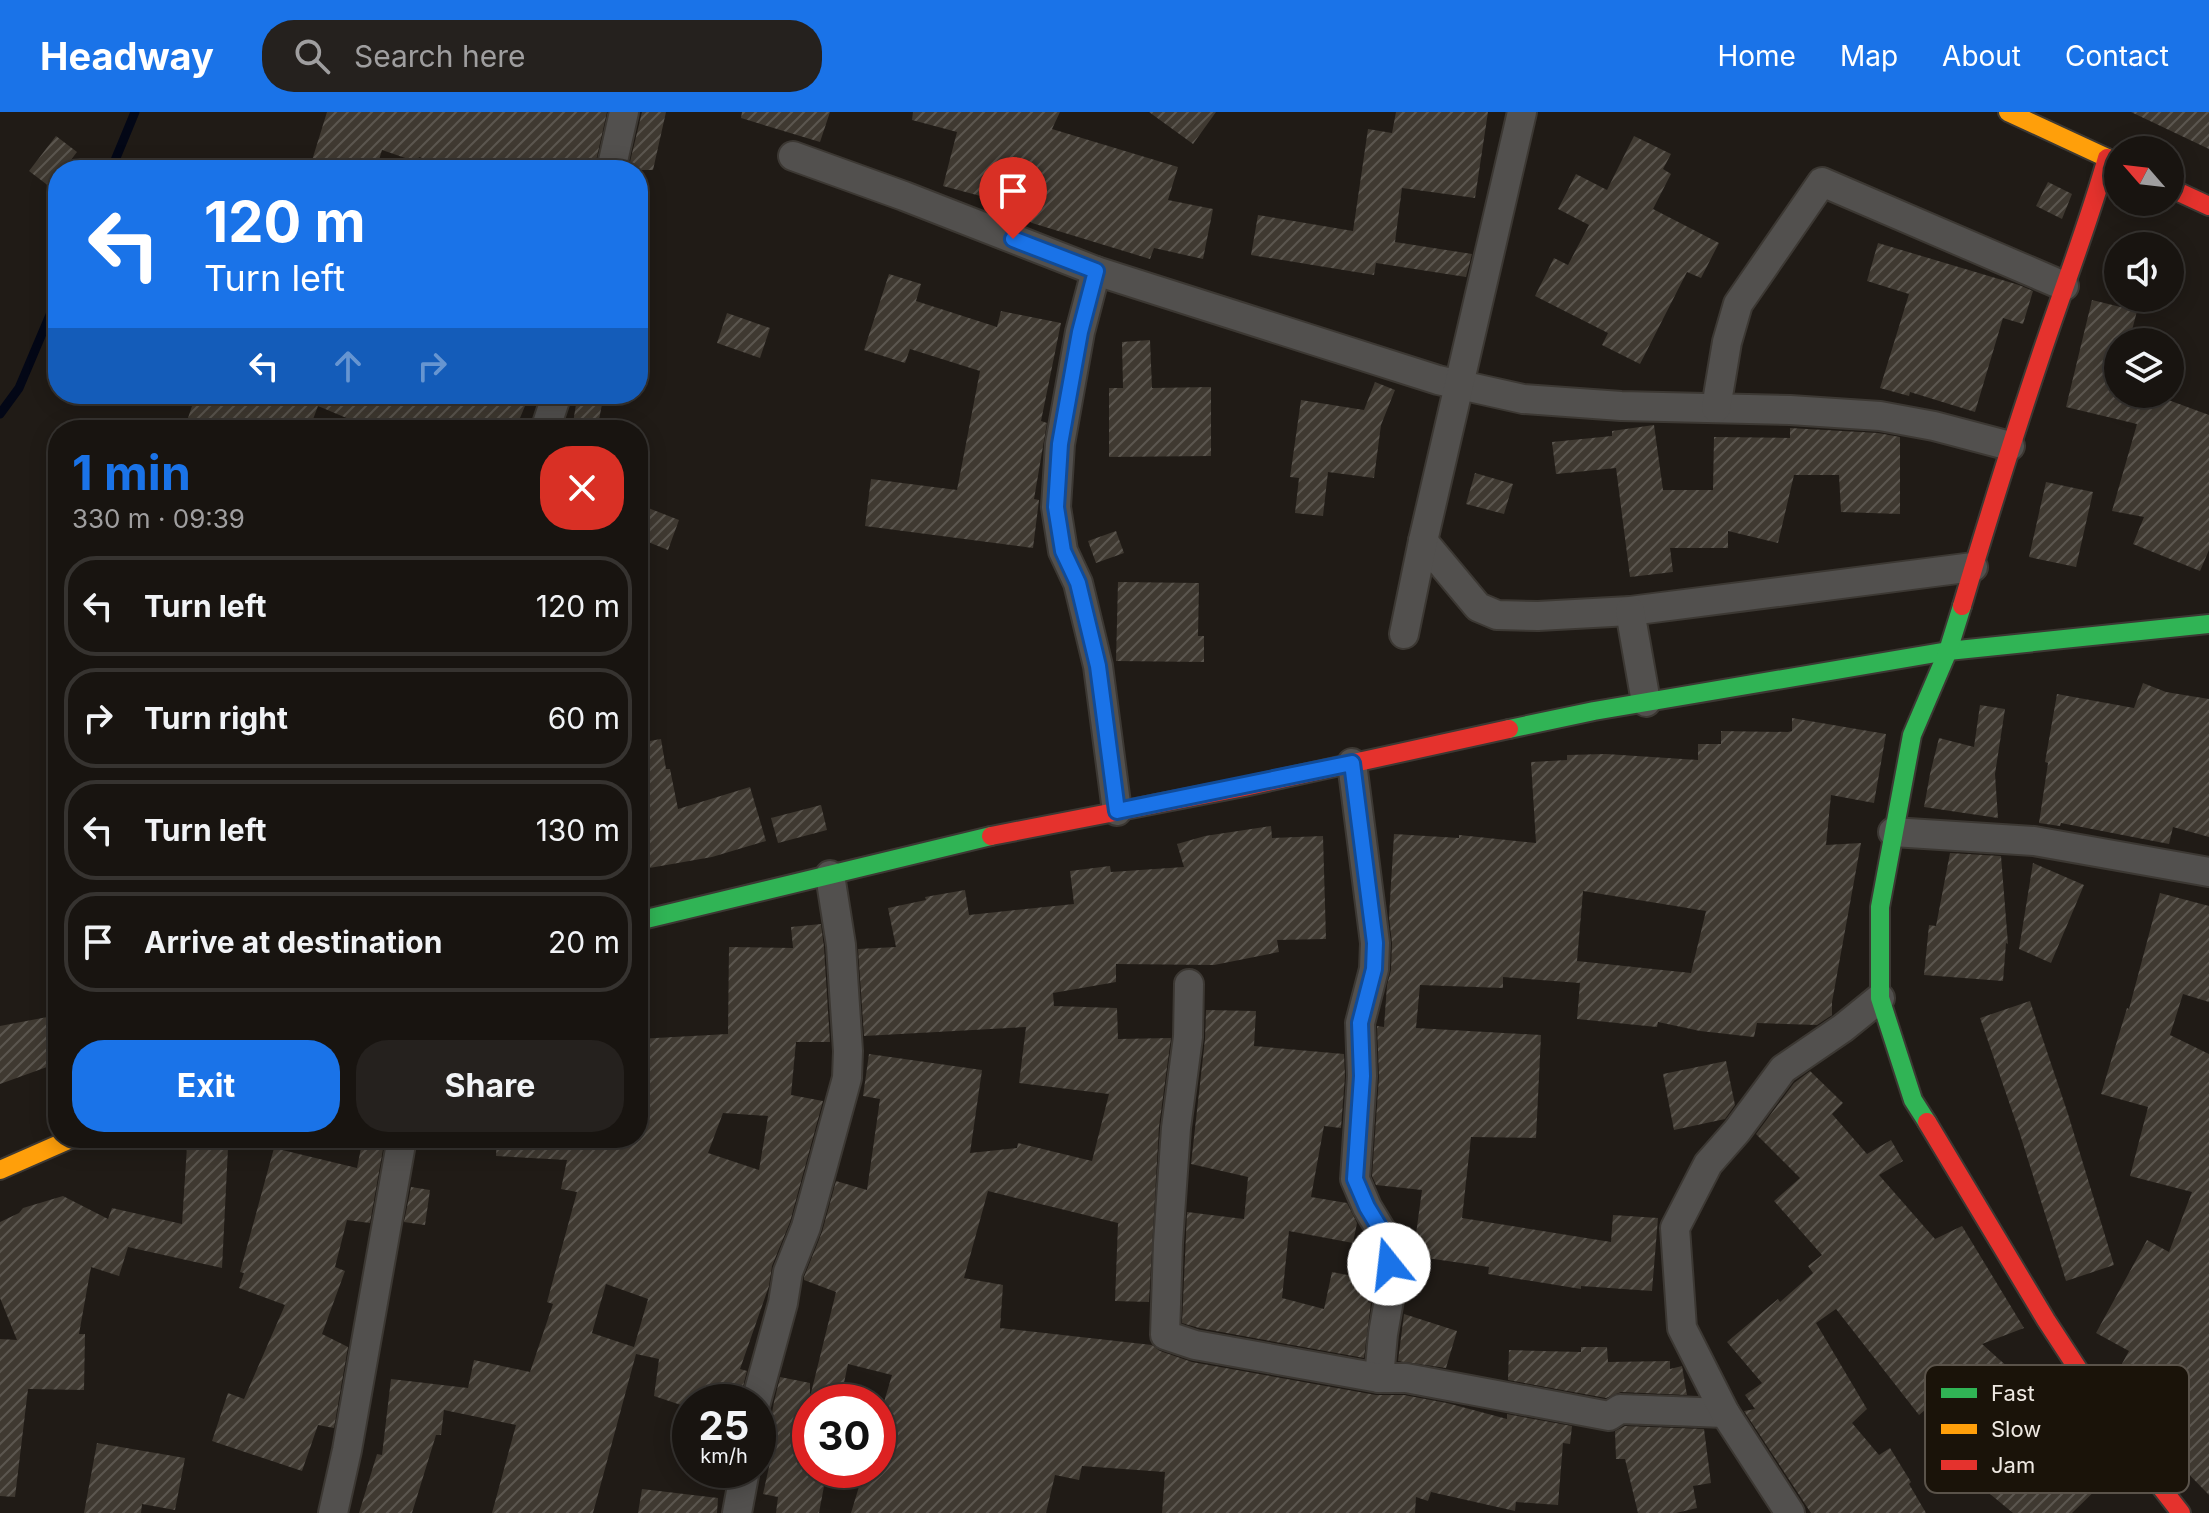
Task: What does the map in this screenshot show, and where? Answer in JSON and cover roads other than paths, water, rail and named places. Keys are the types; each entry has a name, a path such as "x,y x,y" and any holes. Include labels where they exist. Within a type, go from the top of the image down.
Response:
{"main road":[{"path":"2008,112 2104,156"},
{"path":"2075,1365 1913,1100 1880,998 1880,907 1912,735 1948,651 2010,446 2064,286 2104,182"},
{"path":"2184,194 2209,206"},
{"path":"648,919 998,834 1594,711 1948,651 2209,624"},
{"path":"0,1170 50,1148"},
{"path":"2165,1493 2181,1513"}],"street":[{"path":"613,160 624,112"},
{"path":"1404,634 1522,112"},
{"path":"793,156 1096,271 1438,380 1523,399 1880,416 2010,446"},
{"path":"1716,408 1727,342 1738,304 1822,182 2064,286"},
{"path":"1096,271 1078,345 1060,444 1056,507 1063,551 1078,583 1098,666 1117,811"},
{"path":"1423,541 1478,607 1497,615 1630,611 1973,567"},
{"path":"1630,611 1646,702"},
{"path":"1352,763 1375,943 1374,969 1360,1023 1362,1076 1355,1179 1387,1240 1391,1288 1379,1378"},
{"path":"1893,832 2034,841 2209,872"},
{"path":"761,1384 783,1303 788,1272 806,1227 847,1078 841,945 830,875"},
{"path":"1189,984 1188,1037 1176,1128 1168,1243 1165,1335 1195,1345 1379,1378 1406,1378 1609,1416 1620,1409 1725,1413"},
{"path":"1790,1513 1725,1413 1682,1328 1675,1228 1708,1164 1783,1069 1880,998"},
{"path":"333,1513 400,1148"},
{"path":"737,1513 742,1488"}],"waterway":[{"path":"115,160 135,112"},
{"path":"0,414 19,388 48,320"}]}
